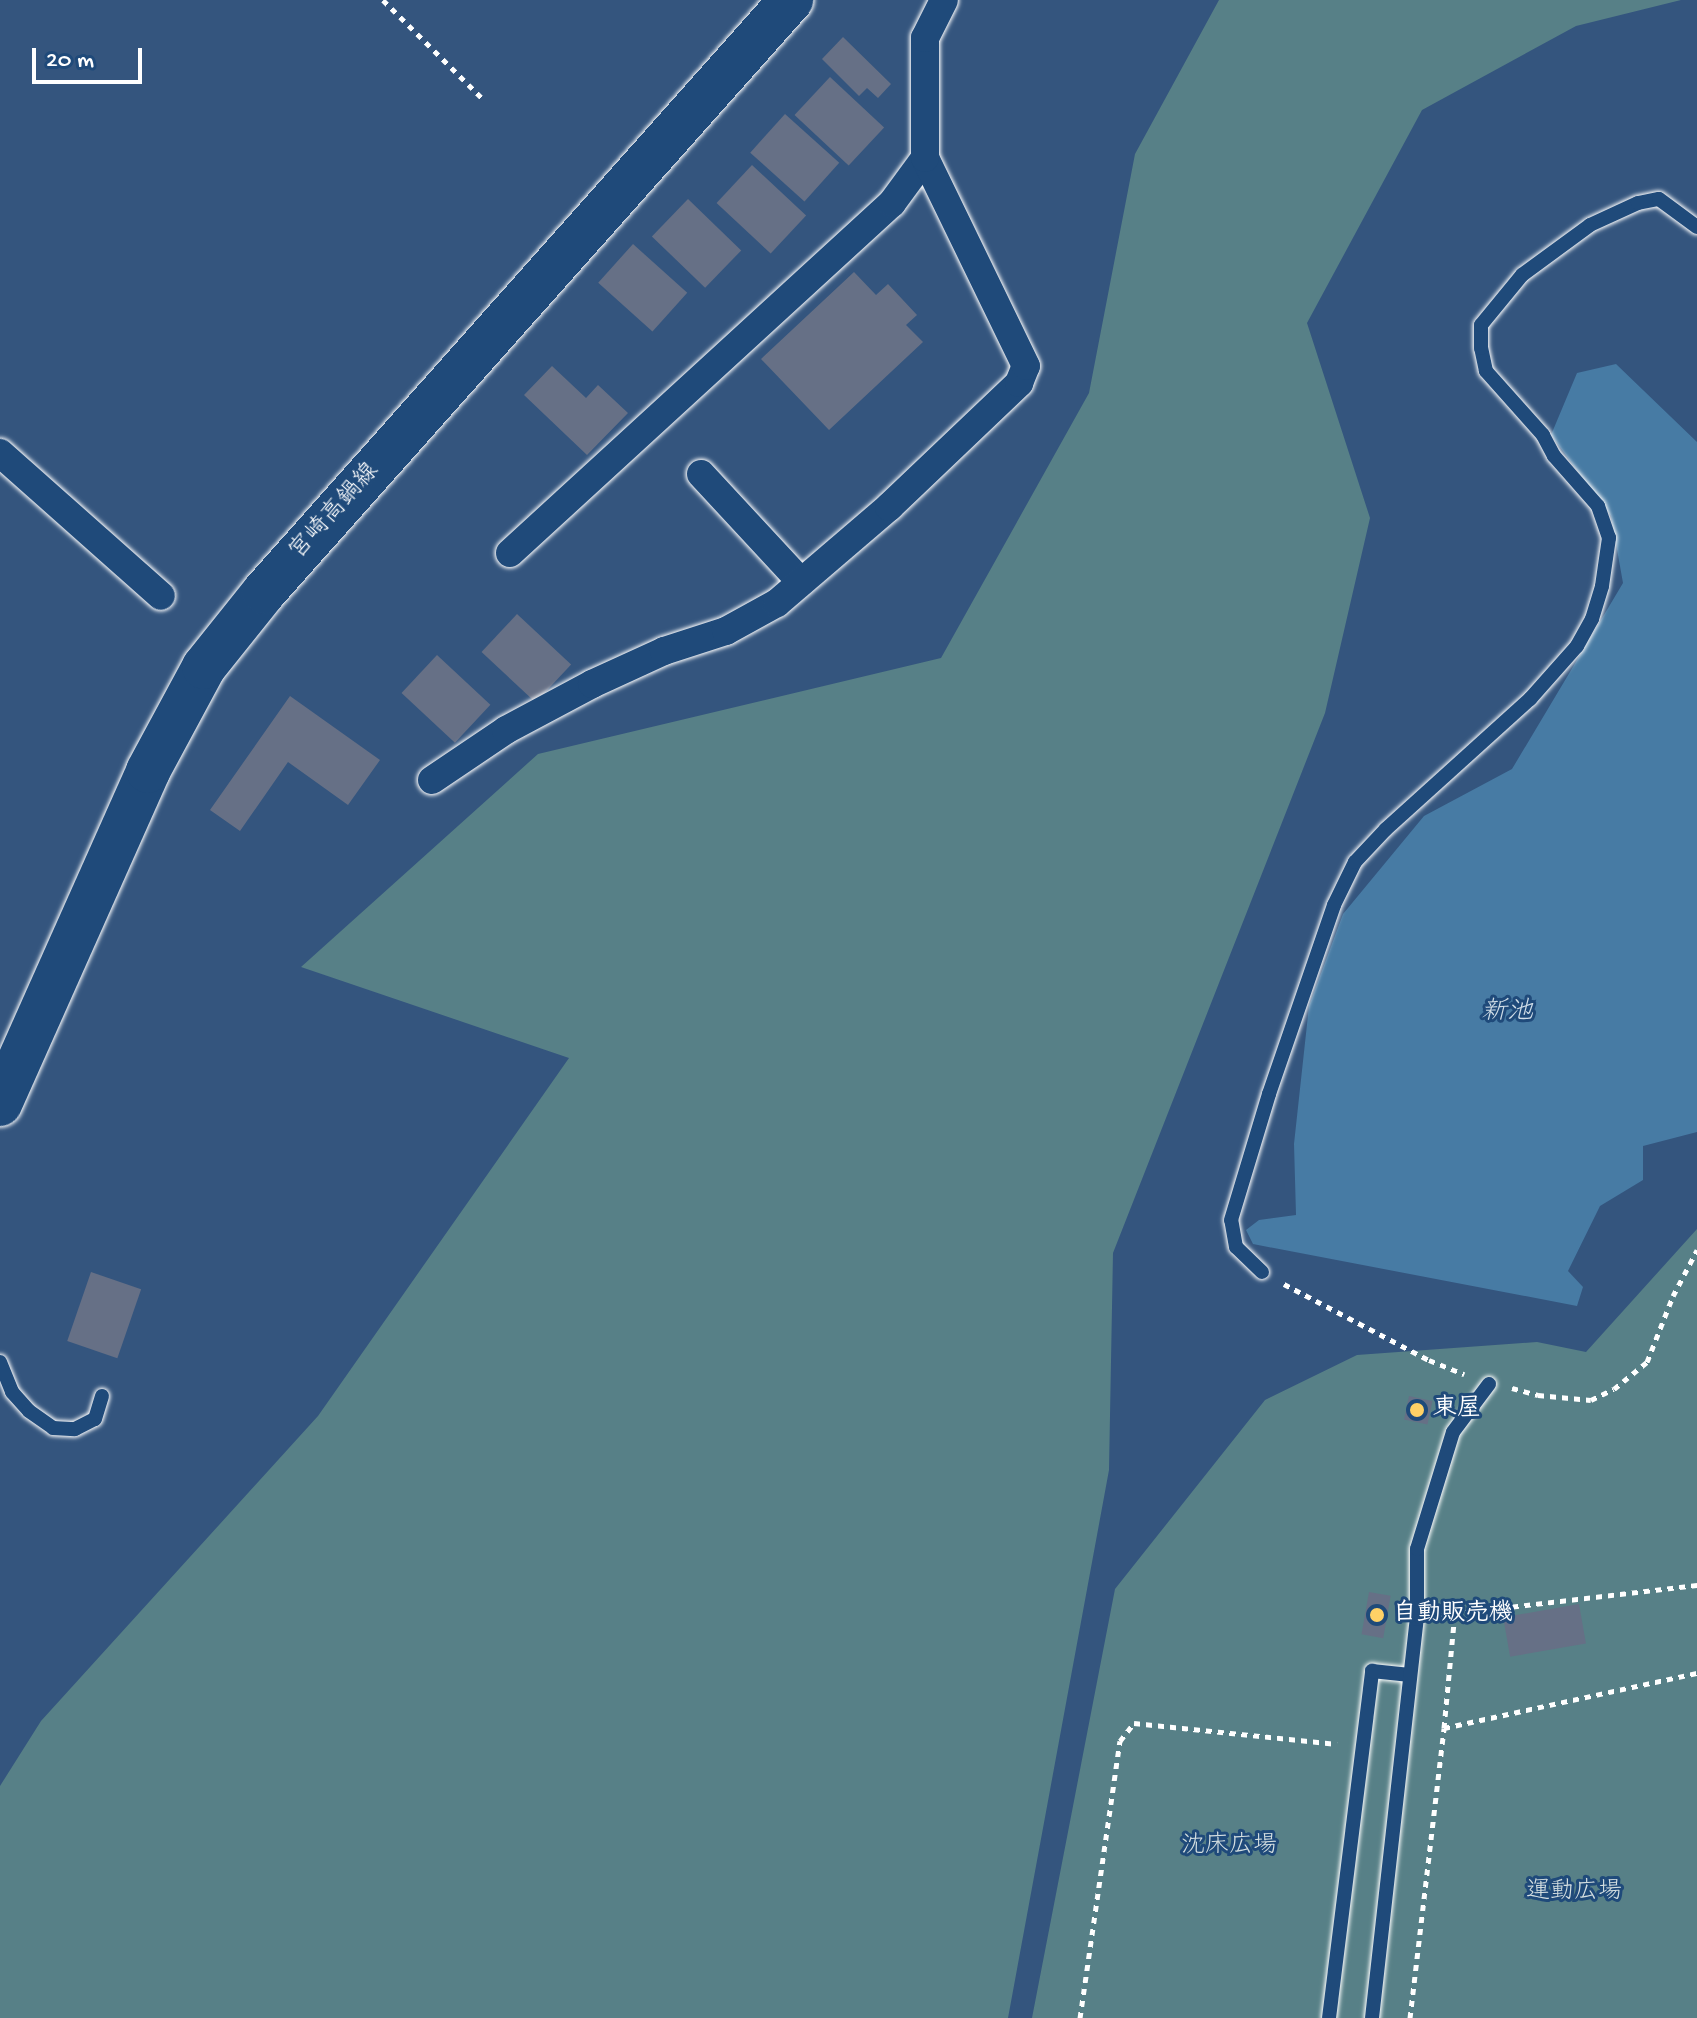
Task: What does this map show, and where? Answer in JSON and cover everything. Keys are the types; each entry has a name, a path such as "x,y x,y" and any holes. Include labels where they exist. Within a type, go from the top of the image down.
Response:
{"main road":[{"name":"宮崎高鍋線","path":"0,1104 148,771 204,667 264,592 791,0"}],"street":[{"path":"432,780 506,730 579,690 664,651 726,631 777,603 889,507 1019,383 1026,366 925,158 925,38 944,0"},
{"path":"510,553 892,203 925,158"},
{"path":"0,453 161,596"},
{"path":"701,474 801,582"}],"lane":[{"path":"1262,1272 1236,1247 1231,1220 1269,1094 1334,905 1355,862 1386,829 1530,699 1577,646 1592,619 1602,586 1609,538 1598,506 1486,371 1481,348 1481,325 1522,275 1590,225 1638,203 1659,199 1697,227"},
{"path":"0,1362 12,1392 29,1411 53,1428 75,1429 95,1419 102,1396"},
{"path":"1372,2018 1417,1619 1417,1549 1424,1517 1453,1432 1489,1384"},
{"path":"1329,2018 1372,1671 1410,1675"}],"path":[{"path":"383,0 483,99"},
{"path":"1262,1272 1429,1360 1489,1384 1538,1395 1591,1400 1614,1389 1647,1362 1673,1296 1697,1250"},
{"path":"1417,1619 1697,1585"},
{"path":"1410,2018 1455,1612"},
{"path":"1444,1728 1697,1673"},
{"path":"1080,2018 1120,1741 1134,1723 1362,1746"}],"green space":[{"path":"1219,0 1681,0 1576,26 1422,110 1307,323 1370,518 1325,713 1113,1253 1109,1470 1008,2018 0,2018 0,1786 41,1721 318,1416 569,1058 301,967 538,754 941,658 1089,393 1135,154"},
{"path":"1697,1229 1697,2018 1032,2018 1115,1589 1265,1400 1357,1355 1537,1342 1586,1352"}],"water":[{"name":"新池","path":"1616,364 1697,442 1697,1132 1643,1146 1643,1180 1600,1206 1568,1271 1583,1287 1577,1306 1253,1244 1246,1230 1259,1220 1296,1215 1294,1144 1309,1006 1343,914 1424,816 1512,769 1623,583 1611,516 1551,435 1577,373"}],"building":[{"path":"843,37 891,84 878,98 867,88 859,96 822,59"},
{"path":"830,77 884,127 849,165 795,115"},
{"path":"785,114 839,163 804,201 750,153"},
{"path":"752,165 806,215 771,253 717,203"},
{"path":"688,199 741,250 705,288 652,236"},
{"path":"633,244 687,293 652,331 598,283"},
{"path":"854,272 876,295 888,284 917,315 906,325 923,342 829,430 761,359"},
{"path":"552,366 586,398 598,385 628,413 587,455 524,395"},
{"path":"517,614 571,664 536,702 482,652"},
{"path":"437,655 490,705 455,743 402,693"},
{"path":"290,696 380,760 348,805 288,762 240,831 210,810"},
{"path":"91,1272 141,1289 117,1358 67,1341"},
{"name":"東屋","path":"1409,1396 1432,1401 1427,1424 1404,1419"},
{"name":"自動販売機","path":"1369,1592 1391,1596 1383,1638 1362,1634"},
{"path":"1579,1604 1586,1643 1510,1657 1503,1617"}],"place":[{"name":"東屋","path":"1417,1410"},
{"name":"自動販売機","path":"1377,1615"}],"park label":[{"name":"沈床広場","path":"1229,1847"},
{"name":"運動広場","path":"1574,1893"}]}
